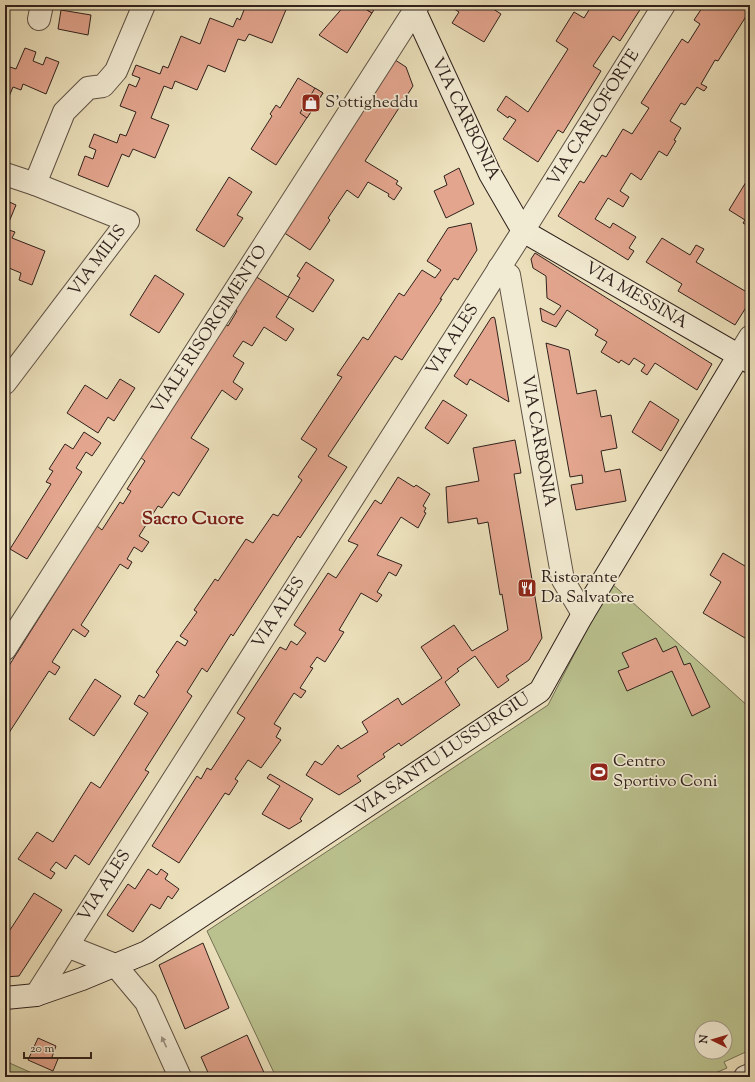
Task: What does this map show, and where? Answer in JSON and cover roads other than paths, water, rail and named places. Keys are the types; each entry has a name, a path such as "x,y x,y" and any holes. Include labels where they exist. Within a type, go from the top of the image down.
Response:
{"street":[{"path":"5,174 35,184 64,112 88,88 103,86 116,71 144,5"},
{"name":"VIA CARLOFORTE","path":"523,231 664,5"},
{"name":"VIA CARBONIA","path":"414,7 490,174 523,231"},
{"name":"VIALE RISORGIMENTO","path":"5,649 414,7"},
{"name":"VIA MILIS","path":"5,383 128,221 35,184"},
{"name":"VIA ALES","path":"36,995 523,231"},
{"name":"VIA MESSINA","path":"523,231 746,351"},
{"name":"VIA CARBONIA","path":"499,268 509,275 563,580 583,614"},
{"name":"VIA SANTU LUSSURGIU","path":"5,998 36,995 82,979 147,952 540,691 583,614 746,351"},
{"path":"67,946 115,965 146,1002 180,1077"},
{"path":"745,1077 750,1075"}],"place":[{"name":"S'ottigheddu","path":"311,103"},
{"name":"Ristorante Da Salvatore","path":"527,588"},
{"name":"Centro Sportivo Coni","path":"599,772"}],"district":[{"name":"Sacro Cuore","path":"193,519"}]}
